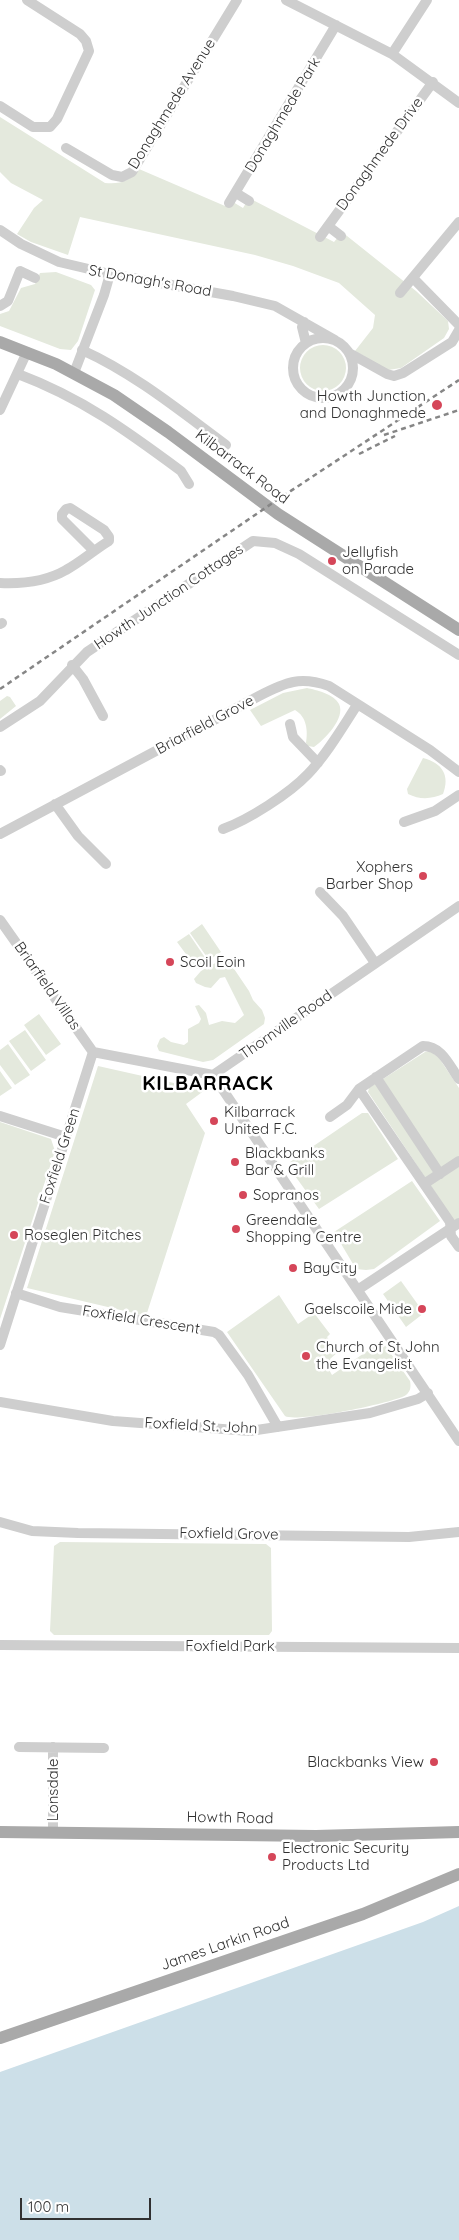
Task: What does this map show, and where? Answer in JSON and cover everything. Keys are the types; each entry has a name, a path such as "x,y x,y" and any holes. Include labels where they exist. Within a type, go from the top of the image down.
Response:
{"main road":[{"name":"Kilbarrack Road","path":"0,342 74,373 140,411 278,514 459,630"},
{"name":"Howth Road","path":"0,1832 332,1836 459,1832"},
{"name":"James Larkin Road","path":"0,2038 363,1914 459,1874"}],"street":[{"path":"0,106 33,127 50,127 57,119 89,51 86,41 80,34 27,0"},
{"name":"Donaghmede Avenue","path":"66,148 112,175 122,176 132,172 237,0"},
{"path":"286,0 392,54 433,82 459,103"},
{"path":"392,54 427,0"},
{"name":"Donaghmede Park","path":"229,203 336,26"},
{"name":"Donaghmede Drive","path":"320,237 433,82"},
{"path":"236,193 249,201"},
{"path":"400,293 459,222"},
{"name":"Donaghmede Drive","path":"328,226 342,236"},
{"name":"St Donagh's Road","path":"0,230 21,244 59,262 110,274 241,298 274,306 344,346 351,354 394,376 403,373 452,342 458,330"},
{"path":"0,306 8,301 20,271 34,278"},
{"path":"74,373 104,295 110,274"},
{"path":"414,278 458,330"},
{"path":"304,322 302,327 306,343"},
{"path":"334,340 316,338 306,343 299,350 294,358 294,373 299,387 316,398 326,399 344,391 350,383 354,372 351,354"},
{"path":"82,350 113,366 168,401 226,445"},
{"path":"0,410 27,352"},
{"path":"18,374 47,384 101,413 181,471 189,484"},
{"path":"0,583 23,582 53,576 75,564 108,540 109,536 91,521 70,508 66,509 62,514 62,519 92,550"},
{"name":"Howth Junction Cottages","path":"0,727 40,701 87,652 253,541 275,543 299,554 459,655"},
{"path":"72,666 83,679 103,716"},
{"name":"Briarfield Grove","path":"0,834 267,692 296,680 314,681 329,686 430,750 459,772"},
{"path":"223,829 246,818 298,783 318,763 357,705"},
{"path":"290,724 293,737 318,763"},
{"path":"404,822 435,811 459,794"},
{"path":"55,804 78,836 106,864"},
{"path":"320,892 343,916 375,963"},
{"name":"Thornville Road","path":"213,1075 458,908"},
{"name":"Briarfield Villas","path":"0,920 94,1052"},
{"path":"330,1117 347,1105 359,1089 423,1046 432,1046 439,1050 459,1079"},
{"path":"94,1052 213,1075 359,1289 459,1441"},
{"name":"Foxfield Green","path":"0,1345 94,1052"},
{"path":"376,1077 440,1174"},
{"path":"359,1089 450,1222 455,1226"},
{"path":"0,1116 66,1137"},
{"path":"424,1184 459,1161"},
{"path":"359,1289 455,1226"},
{"path":"455,1226 451,1236 459,1247"},
{"name":"Foxfield Crescent","path":"16,1293 60,1307 214,1332 219,1335 248,1375 278,1427"},
{"name":"Foxfield St. John","path":"0,1402 114,1421 250,1431 370,1413 418,1399 428,1393"},
{"name":"Foxfield Grove","path":"0,1522 32,1531 78,1533 409,1537 459,1532"},
{"name":"Foxfield Park","path":"0,1645 459,1648"},
{"name":"Lonsdale","path":"19,1747 104,1748"},
{"name":"Lonsdale","path":"53,1747 53,1832"}],"shaded area":[{"path":"0,117 105,183 124,181 132,177 139,169 225,206 233,202 243,208 249,198 334,242 342,232 416,291 448,321 449,329 444,338 401,368 388,370 355,351 373,328 375,315 339,283 293,266 255,255 80,217 68,255 31,242 17,234 34,208 43,200 11,183 0,172"},
{"path":"56,272 91,285 95,290 78,341 71,350 60,349 0,326 0,314 9,311 21,288 35,284 40,273"},
{"path":"328,345 340,351 345,359 345,377 340,385 332,390 318,391 306,385 301,377 300,363 306,351 314,346"},
{"path":"307,688 333,698 339,704 340,710 337,722 333,728 314,747 308,746 306,743 306,725 302,716 295,710 261,726 250,710 283,693"},
{"path":"7,696 10,697 16,706 0,719 0,701"},
{"path":"423,758 436,763 443,771 446,781 443,794 426,798 408,794 407,789"},
{"path":"202,924 221,952 209,960 190,933"},
{"path":"189,934 208,962 197,969 177,942"},
{"path":"226,957 253,1000 262,1010 265,1018 264,1024 213,1060 203,1062 159,1051 157,1046 160,1039 164,1037 171,1042 184,1045 188,1042 188,1029 199,1023 201,1019 195,1006 199,1005 206,1013 209,1025 222,1021 235,1023 244,1015 225,977 220,978 211,988 196,983 194,979 201,971"},
{"path":"39,1014 61,1044 46,1055 24,1025"},
{"path":"25,1030 46,1060 31,1071 9,1041"},
{"path":"8,1044 30,1075 15,1085 0,1065 0,1050"},
{"path":"430,1051 439,1058 459,1088 459,1228 368,1092 369,1088 425,1052"},
{"path":"98,1066 205,1090 186,1104 205,1133 146,1316 27,1288"},
{"path":"0,1071 12,1088 0,1096"},
{"path":"362,1113 368,1113 398,1159 319,1209 290,1169 292,1166 290,1162"},
{"name":"Roseglen Pitches","path":"0,1122 51,1139 55,1151 0,1319"},
{"path":"412,1181 440,1221 374,1269 356,1269 334,1232"},
{"path":"401,1281 424,1313 406,1327 383,1294"},
{"path":"279,1295 298,1324 314,1313 330,1334 327,1337 338,1352 330,1359 332,1363 327,1366 332,1375 382,1341 410,1381 408,1393 384,1403 325,1415 307,1417 285,1416 227,1332"},
{"path":"60,1542 266,1544 271,1548 272,1631 269,1635 54,1635 50,1631 54,1546"},
{"path":"459,1906 459,2240 0,2240 0,2072 423,1922"}],"railway":[{"path":"0,689 277,500 459,380"},
{"path":"384,435 459,410"},
{"path":"359,454 395,436"}],"place":[{"name":"Howth Junction and Donaghmede","path":"437,405"},
{"name":"Jellyfish on Parade","path":"332,561"},
{"name":"Xophers Barber Shop","path":"423,876"},
{"name":"Scoil Eoin","path":"170,962"},
{"name":"Kilbarrack United F.C.","path":"214,1121"},
{"name":"Blackbanks Bar & Grill","path":"235,1162"},
{"name":"Sopranos","path":"243,1195"},
{"name":"Greendale Shopping Centre","path":"236,1229"},
{"name":"Roseglen Pitches","path":"14,1235"},
{"name":"BayCity","path":"293,1268"},
{"name":"Gaelscoile Mide","path":"422,1309"},
{"name":"Church of St John the Evangelist","path":"306,1356"},
{"name":"Blackbanks View","path":"434,1762"},
{"name":"Electronic Security Products Ltd","path":"272,1857"}],"district":[{"name":"KILBARRACK","path":"208,1084"}]}
